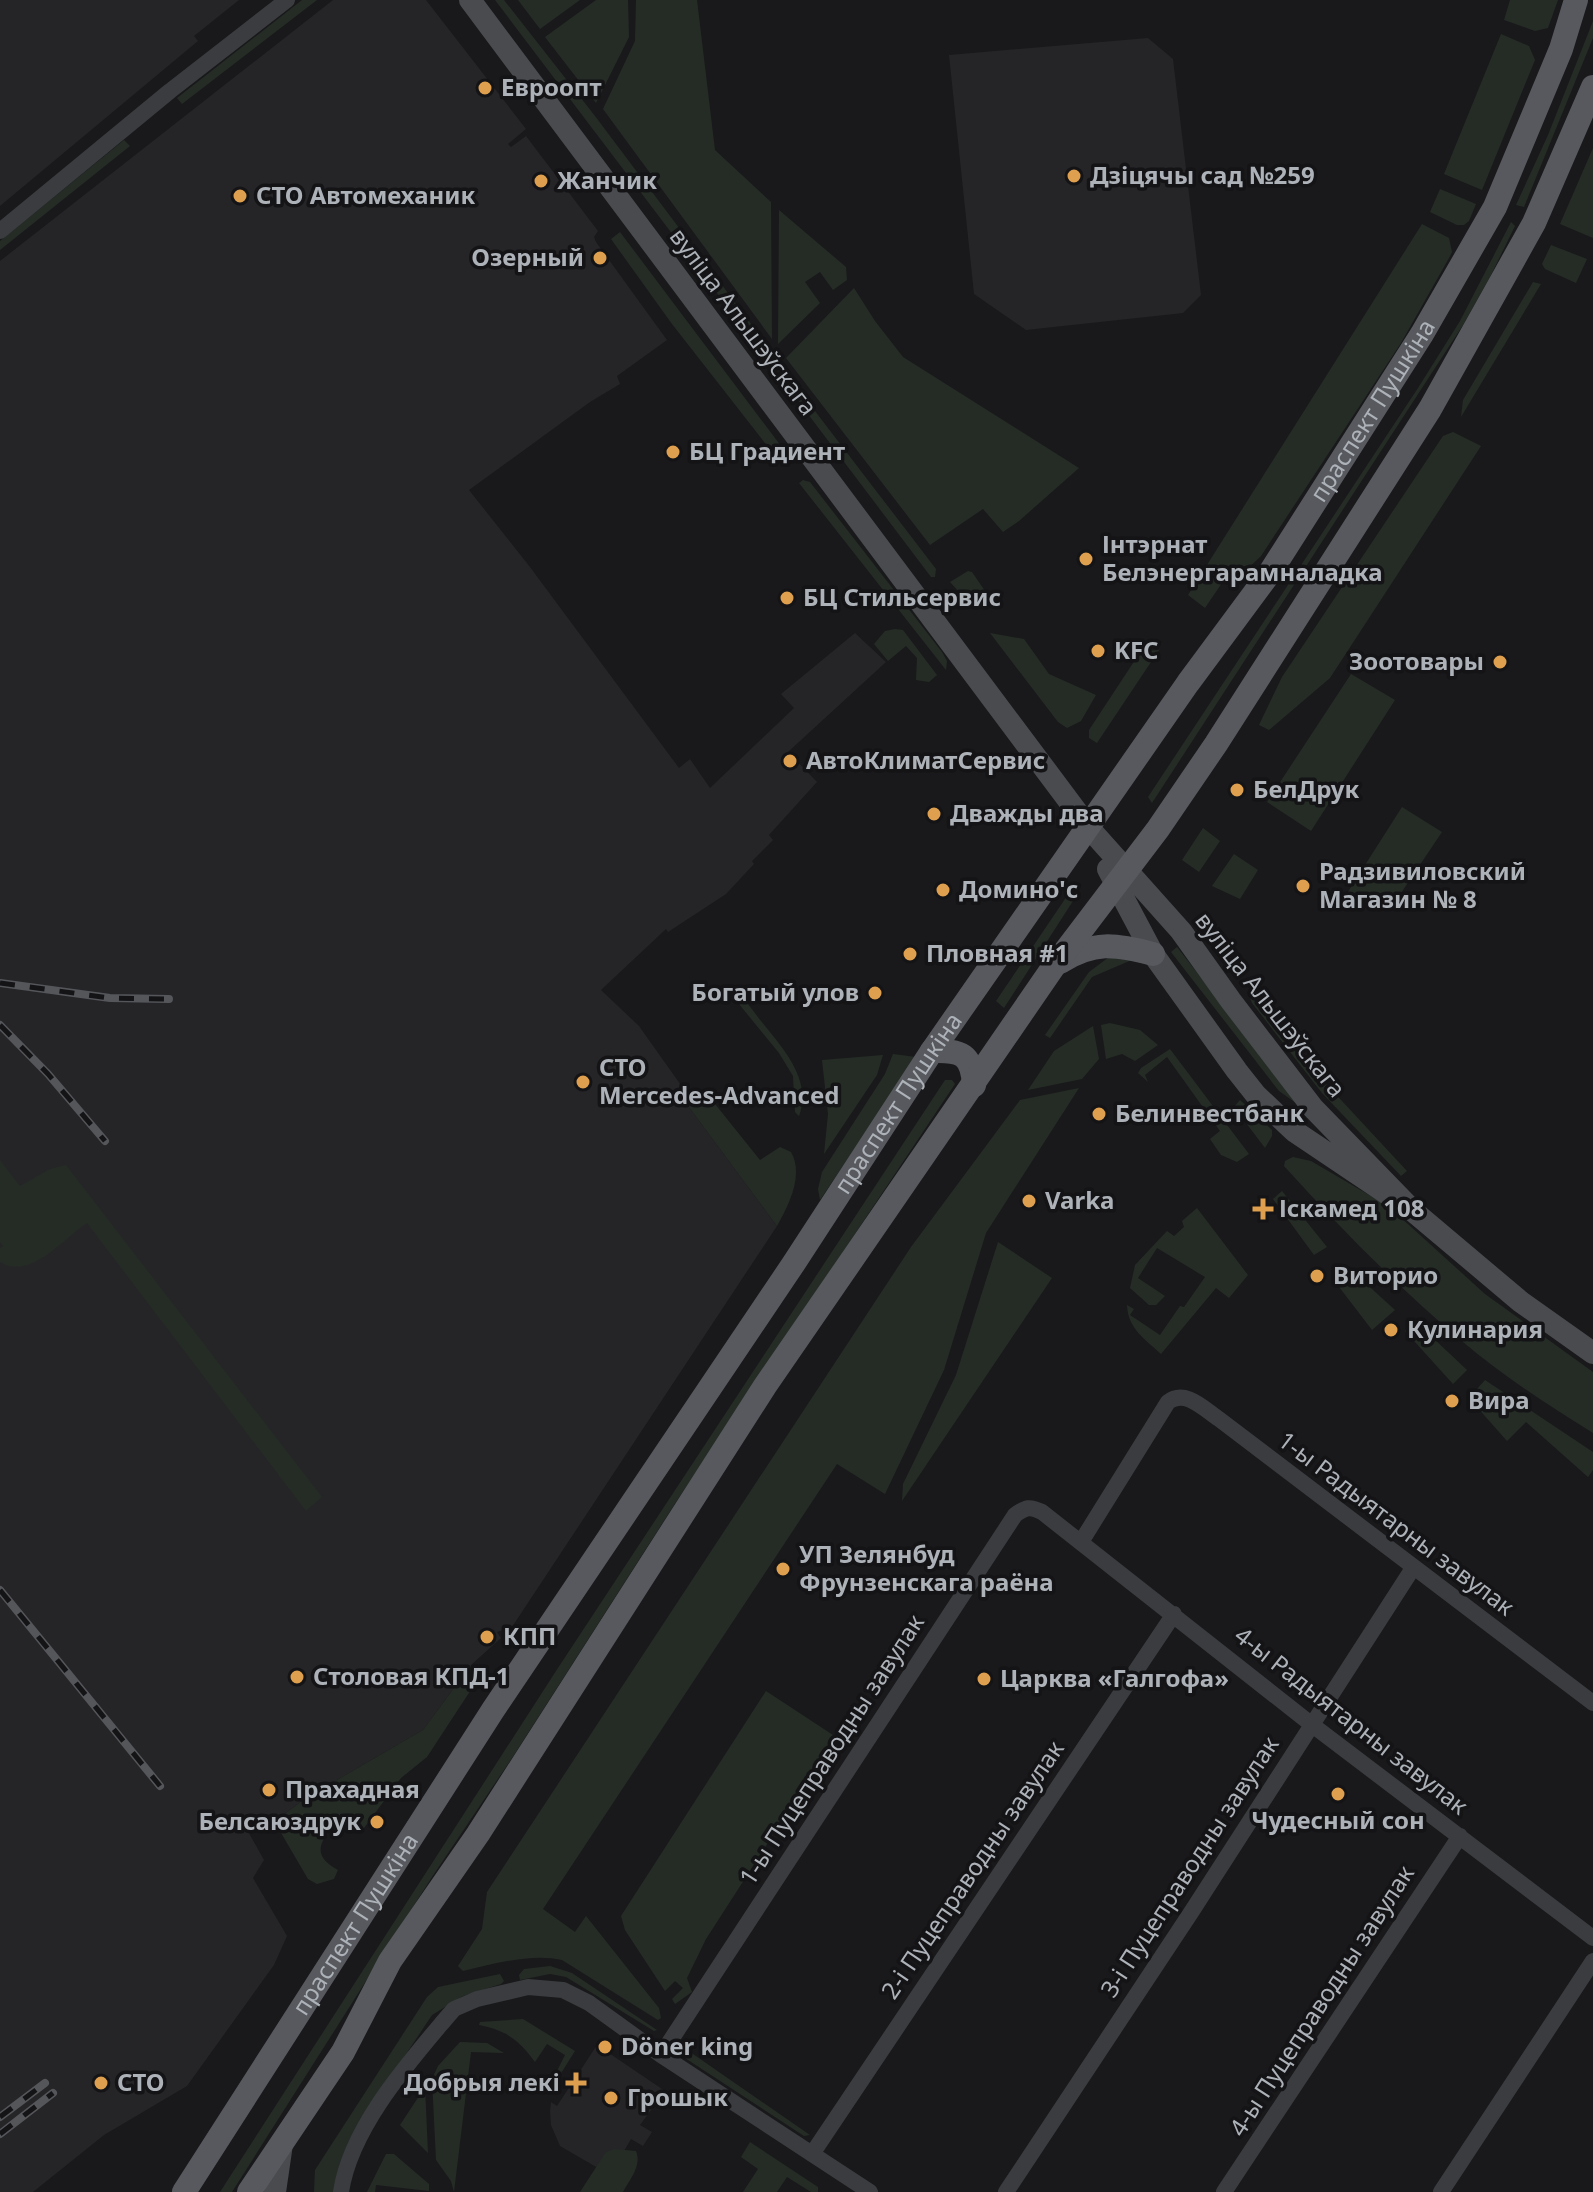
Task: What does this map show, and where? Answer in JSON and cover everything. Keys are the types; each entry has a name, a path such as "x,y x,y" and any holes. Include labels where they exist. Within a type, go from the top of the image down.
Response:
{"main road":[{"name":"вуліца Альшэўскага","path":"470,0 1089,828 1121,877 1153,954 1237,1071 1294,1131 1413,1211"},
{"name":"праспект Пушкіна","path":"184,2192 493,1710 794,1263 932,1051 1188,683 1271,571 1422,334 1495,207 1561,49 1576,0"},
{"name":"праспект Пушкіна","path":"249,2192 343,2052 390,1961 478,1834 765,1386 1054,966 1216,744 1430,409 1530,231 1593,87"},
{"name":"вуліца Альшэўскага","path":"1121,877 1181,931 1313,1108 1413,1211 1521,1302 1593,1353"},
{"path":"1054,966 1076,952 1092,947 1112,945 1153,954"},
{"path":"932,1051 952,1051 967,1058 973,1071 974,1085"},
{"path":"275,2192 282,2144"}],"street":[{"path":"0,231 170,91 287,0"},
{"name":"1-ы Радыятарны завулак","path":"1081,1542 1168,1402 1175,1396 1183,1396 1593,1703"},
{"name":"1-ы Пуцеправодны завулак","path":"661,2055 1015,1515 1031,1507 1081,1542"},
{"name":"4-ы Радыятарны завулак","path":"1081,1542 1311,1724 1593,1938"},
{"name":"3-і Пуцеправодны завулак","path":"1006,2192 1413,1568"},
{"name":"2-і Пуцеправодны завулак","path":"812,2154 1174,1614"},
{"name":"4-ы Пуцеправодны завулак","path":"1224,2192 1460,1836"},
{"path":"1441,2192 1593,1961"},
{"path":"341,2192 352,2150 404,2071 454,2009 477,1999 528,1987 563,1990 589,2003 661,2055 870,2192"}],"shaded area":[{"path":"0,0 239,0 194,36 198,41 0,206"},
{"path":"302,0 317,0 182,104 177,98"},
{"path":"333,0 426,0 526,129 508,144 511,147 526,136 598,231 594,237 596,242 667,340 617,376 620,384 590,402 469,490 679,768 690,759 710,788 794,708 781,694 855,633 886,662 788,752 817,782 769,835 773,840 752,861 754,864 726,894 668,932 666,929 601,990 639,1026 683,1088 683,1099 777,1226 512,1627 497,1632 501,1638 471,1665 423,1730 306,1798 279,1818 267,1814 245,1826 264,1860 253,1878 287,1936 274,1965 187,2086 104,2135 33,2192 0,2192 0,261"},
{"path":"495,0 504,0 773,353 764,355"},
{"path":"518,0 580,0 540,29"},
{"path":"596,0 628,0 629,37 596,103 545,37"},
{"path":"636,0 697,0 715,150 771,202 772,339 603,109 635,41"},
{"path":"1510,0 1558,0 1548,28 1535,31 1504,20"},
{"path":"1593,21 1593,38 1524,207 1516,205 1548,135"},
{"path":"1501,34 1529,46 1535,60 1482,190 1444,174"},
{"name":"Дзіцячы сад №259","path":"1148,38 1173,59 1201,295 1183,313 1026,330 974,294 949,55"},
{"path":"124,140 130,146 0,250 0,241"},
{"path":"1593,148 1593,238 1560,224"},
{"path":"1440,189 1476,204 1464,225 1457,225 1430,212"},
{"path":"779,210 846,267 847,280 833,290 820,272 805,282 820,303 778,344"},
{"path":"1511,222 1515,226 1463,325 1152,803 1148,797 1460,321"},
{"path":"1422,224 1449,238 1452,252 1401,343 1261,556 1234,582 1226,577 1205,608 1188,595"},
{"path":"620,232 781,446 779,461 672,324 611,239"},
{"path":"1551,245 1587,259 1576,283 1545,269 1542,264"},
{"path":"1533,282 1541,284 1461,417 1463,400"},
{"path":"854,288 903,357 1079,468 1003,532 983,509 930,545 786,358"},
{"path":"782,368 936,569 935,577 931,577 780,377"},
{"path":"1453,432 1481,446 1330,678 1269,730 1259,725 1282,677 1443,436"},
{"path":"803,480 810,482 942,652 947,661 946,670 799,483"},
{"path":"968,571 972,572 985,591 974,608 950,582"},
{"path":"903,630 937,675 929,682 916,680 917,658 906,646 888,661 874,644 885,631"},
{"path":"990,633 1024,639 1049,674 1096,695 1081,721 1067,728 1058,722"},
{"path":"1159,650 1097,743 1089,738 1089,730 1137,657 1147,651"},
{"path":"1351,674 1395,700 1311,831 1267,802"},
{"path":"1402,807 1442,832 1389,911 1344,898"},
{"path":"1203,828 1220,841 1199,872 1182,860"},
{"path":"1234,854 1258,870 1240,899 1212,886"},
{"path":"1067,896 1073,901 1004,1008 996,1001"},
{"path":"1177,947 1300,1106 1279,1091 1171,952"},
{"path":"1109,957 1134,959 1092,977 1050,1038 1045,1035 1089,972"},
{"path":"733,988 793,1065 802,1090 799,1116 795,1112 793,1076 779,1053 730,993 729,989"},
{"path":"1253,991 1329,1087 1407,1171 1401,1176 1322,1093 1252,1003 1249,995"},
{"path":"1110,1023 1140,1030 1158,1045 1135,1061 1122,1054 1106,1059 1101,1025"},
{"path":"1093,1026 1099,1059 1082,1079 1028,1090 1054,1051"},
{"path":"1170,1049 1249,1154 1237,1162 1221,1155 1210,1139 1220,1131 1167,1057 1145,1075 1148,1082 1138,1073"},
{"path":"893,1054 916,1057 820,1200 818,1189 822,1172 885,1074"},
{"path":"883,1055 877,1075 824,1154 828,1114 822,1060"},
{"path":"945,1080 952,1080 955,1084 676,1502 232,2192 220,2192 556,1671"},
{"path":"683,1088 707,1094 760,1160 780,1147 791,1152 795,1161 795,1180 777,1226 683,1099"},
{"path":"1079,1088 986,1233 944,1370 885,1494 837,1464 543,1909 575,1932 586,1916 659,2008 661,2018 658,2020 562,1960 525,1959 463,1971 458,1966 482,1929 487,1892 911,1247 1020,1100"},
{"path":"1240,1100 1272,1130 1265,1148 1234,1107"},
{"path":"1293,1157 1311,1161 1388,1206 1485,1294 1593,1372 1593,1433 1494,1367 1416,1300 1348,1235 1284,1166 1285,1161"},
{"path":"0,1160 20,1186 50,1169 66,1165 322,1497 306,1511 87,1223 34,1262 11,1266 0,1262 0,1248 3,1246 0,1242"},
{"path":"1282,1191 1327,1247 1314,1255 1273,1199"},
{"path":"1197,1208 1248,1275 1229,1298 1216,1288 1161,1354 1134,1327 1130,1321 1127,1305 1134,1309 1130,1315 1160,1335 1205,1277 1157,1248 1138,1278 1165,1296 1156,1305 1149,1305 1130,1288 1135,1265 1167,1231 1174,1236 1184,1227 1182,1221"},
{"path":"998,1242 1052,1278 902,1501 903,1484 956,1375"},
{"path":"1349,1268 1395,1310 1372,1330 1333,1279"},
{"path":"1414,1320 1467,1370 1453,1384 1405,1331"},
{"path":"1485,1380 1593,1452 1593,1470 1588,1477 1526,1422 1507,1441 1469,1398"},
{"path":"471,1665 480,1676 427,1757 401,1778 361,1832 345,1824 334,1825 324,1838 321,1849 325,1860 338,1870 334,1879 317,1884 308,1879 277,1826 279,1818 306,1798 423,1730"},
{"path":"766,1691 836,1737 706,1939 687,1978 692,1992 675,2004 672,1999 683,1988 675,1981 665,1991 625,1930 621,1916"},
{"path":"550,1966 572,1973 657,2030 566,1977 550,1974 520,1980 519,1975 524,1969"},
{"path":"500,1974 504,1981 501,1984 463,1996 432,2015 361,2122 336,2192 314,2192 315,2170 427,1997 438,1987"},
{"path":"523,2019 575,2051 558,2078 555,2075 565,2055 547,2044 535,2062 511,2037 479,2025 480,2022"},
{"path":"460,2042 487,2043 504,2053 471,2052 454,2192 451,2181 436,2160 432,2079 438,2066"},
{"name":"Грошык","path":"597,2045 665,2091 640,2125 652,2132 643,2146 631,2139 610,2175 560,2146 551,2125 551,2102 557,2106"},
{"path":"680,2045 810,2135 804,2136 682,2056 678,2050"},
{"path":"425,2087 428,2153 400,2125"},
{"path":"750,2142 818,2187 818,2192 811,2192 787,2177 777,2192 743,2192 758,2169 741,2157"},
{"path":"615,2149 636,2151 634,2172 623,2192 580,2192 606,2152"},
{"path":"386,2154 394,2154 429,2184 429,2191 376,2185 375,2192 367,2192"}],"railway":[{"path":"0,983 110,998 169,999"},
{"path":"0,1025 48,1074 105,1141"},
{"path":"0,1590 160,1786"},
{"path":"0,2117 45,2083"},
{"path":"0,2134 53,2093"}],"place":[{"name":"Евроопт","path":"485,88"},
{"name":"Дзіцячы сад №259","path":"1074,176"},
{"name":"Жанчик","path":"541,181"},
{"name":"СТО Автомеханик","path":"240,196"},
{"name":"Озерный","path":"600,258"},
{"name":"БЦ Градиент","path":"673,452"},
{"name":"Інтэрнат Белэнергарамналадка","path":"1086,559"},
{"name":"БЦ Стильсервис","path":"787,598"},
{"name":"KFC","path":"1098,651"},
{"name":"Зоотовары","path":"1500,662"},
{"name":"АвтоКлиматСервис","path":"790,761"},
{"name":"БелДрук","path":"1237,790"},
{"name":"Дважды два","path":"934,814"},
{"name":"Радзивиловский Магазин № 8","path":"1303,886"},
{"name":"Домино'c","path":"943,890"},
{"name":"Пловная #1","path":"910,954"},
{"name":"Богатый улов","path":"875,993"},
{"name":"СТО Mercedes-Advanced","path":"583,1082"},
{"name":"Белинвестбанк","path":"1099,1114"},
{"name":"Varka","path":"1029,1201"},
{"name":"Іскамед 108","path":"1263,1209"},
{"name":"Виторио","path":"1317,1276"},
{"name":"Кулинария","path":"1391,1330"},
{"name":"Вира","path":"1452,1401"},
{"name":"УП Зелянбуд Фрунзенскага раёна","path":"783,1569"},
{"name":"КПП","path":"487,1637"},
{"name":"Столовая КПД-1","path":"297,1677"},
{"name":"Царква «Галгофа»","path":"984,1679"},
{"name":"Прахадная","path":"269,1790"},
{"name":"Чудесный сон","path":"1338,1794"},
{"name":"Белсаюздрук","path":"377,1822"},
{"name":"Döner king","path":"605,2047"},
{"name":"СТО","path":"101,2083"},
{"name":"Добрыя лекі","path":"576,2083"},
{"name":"Грошык","path":"611,2098"}]}
